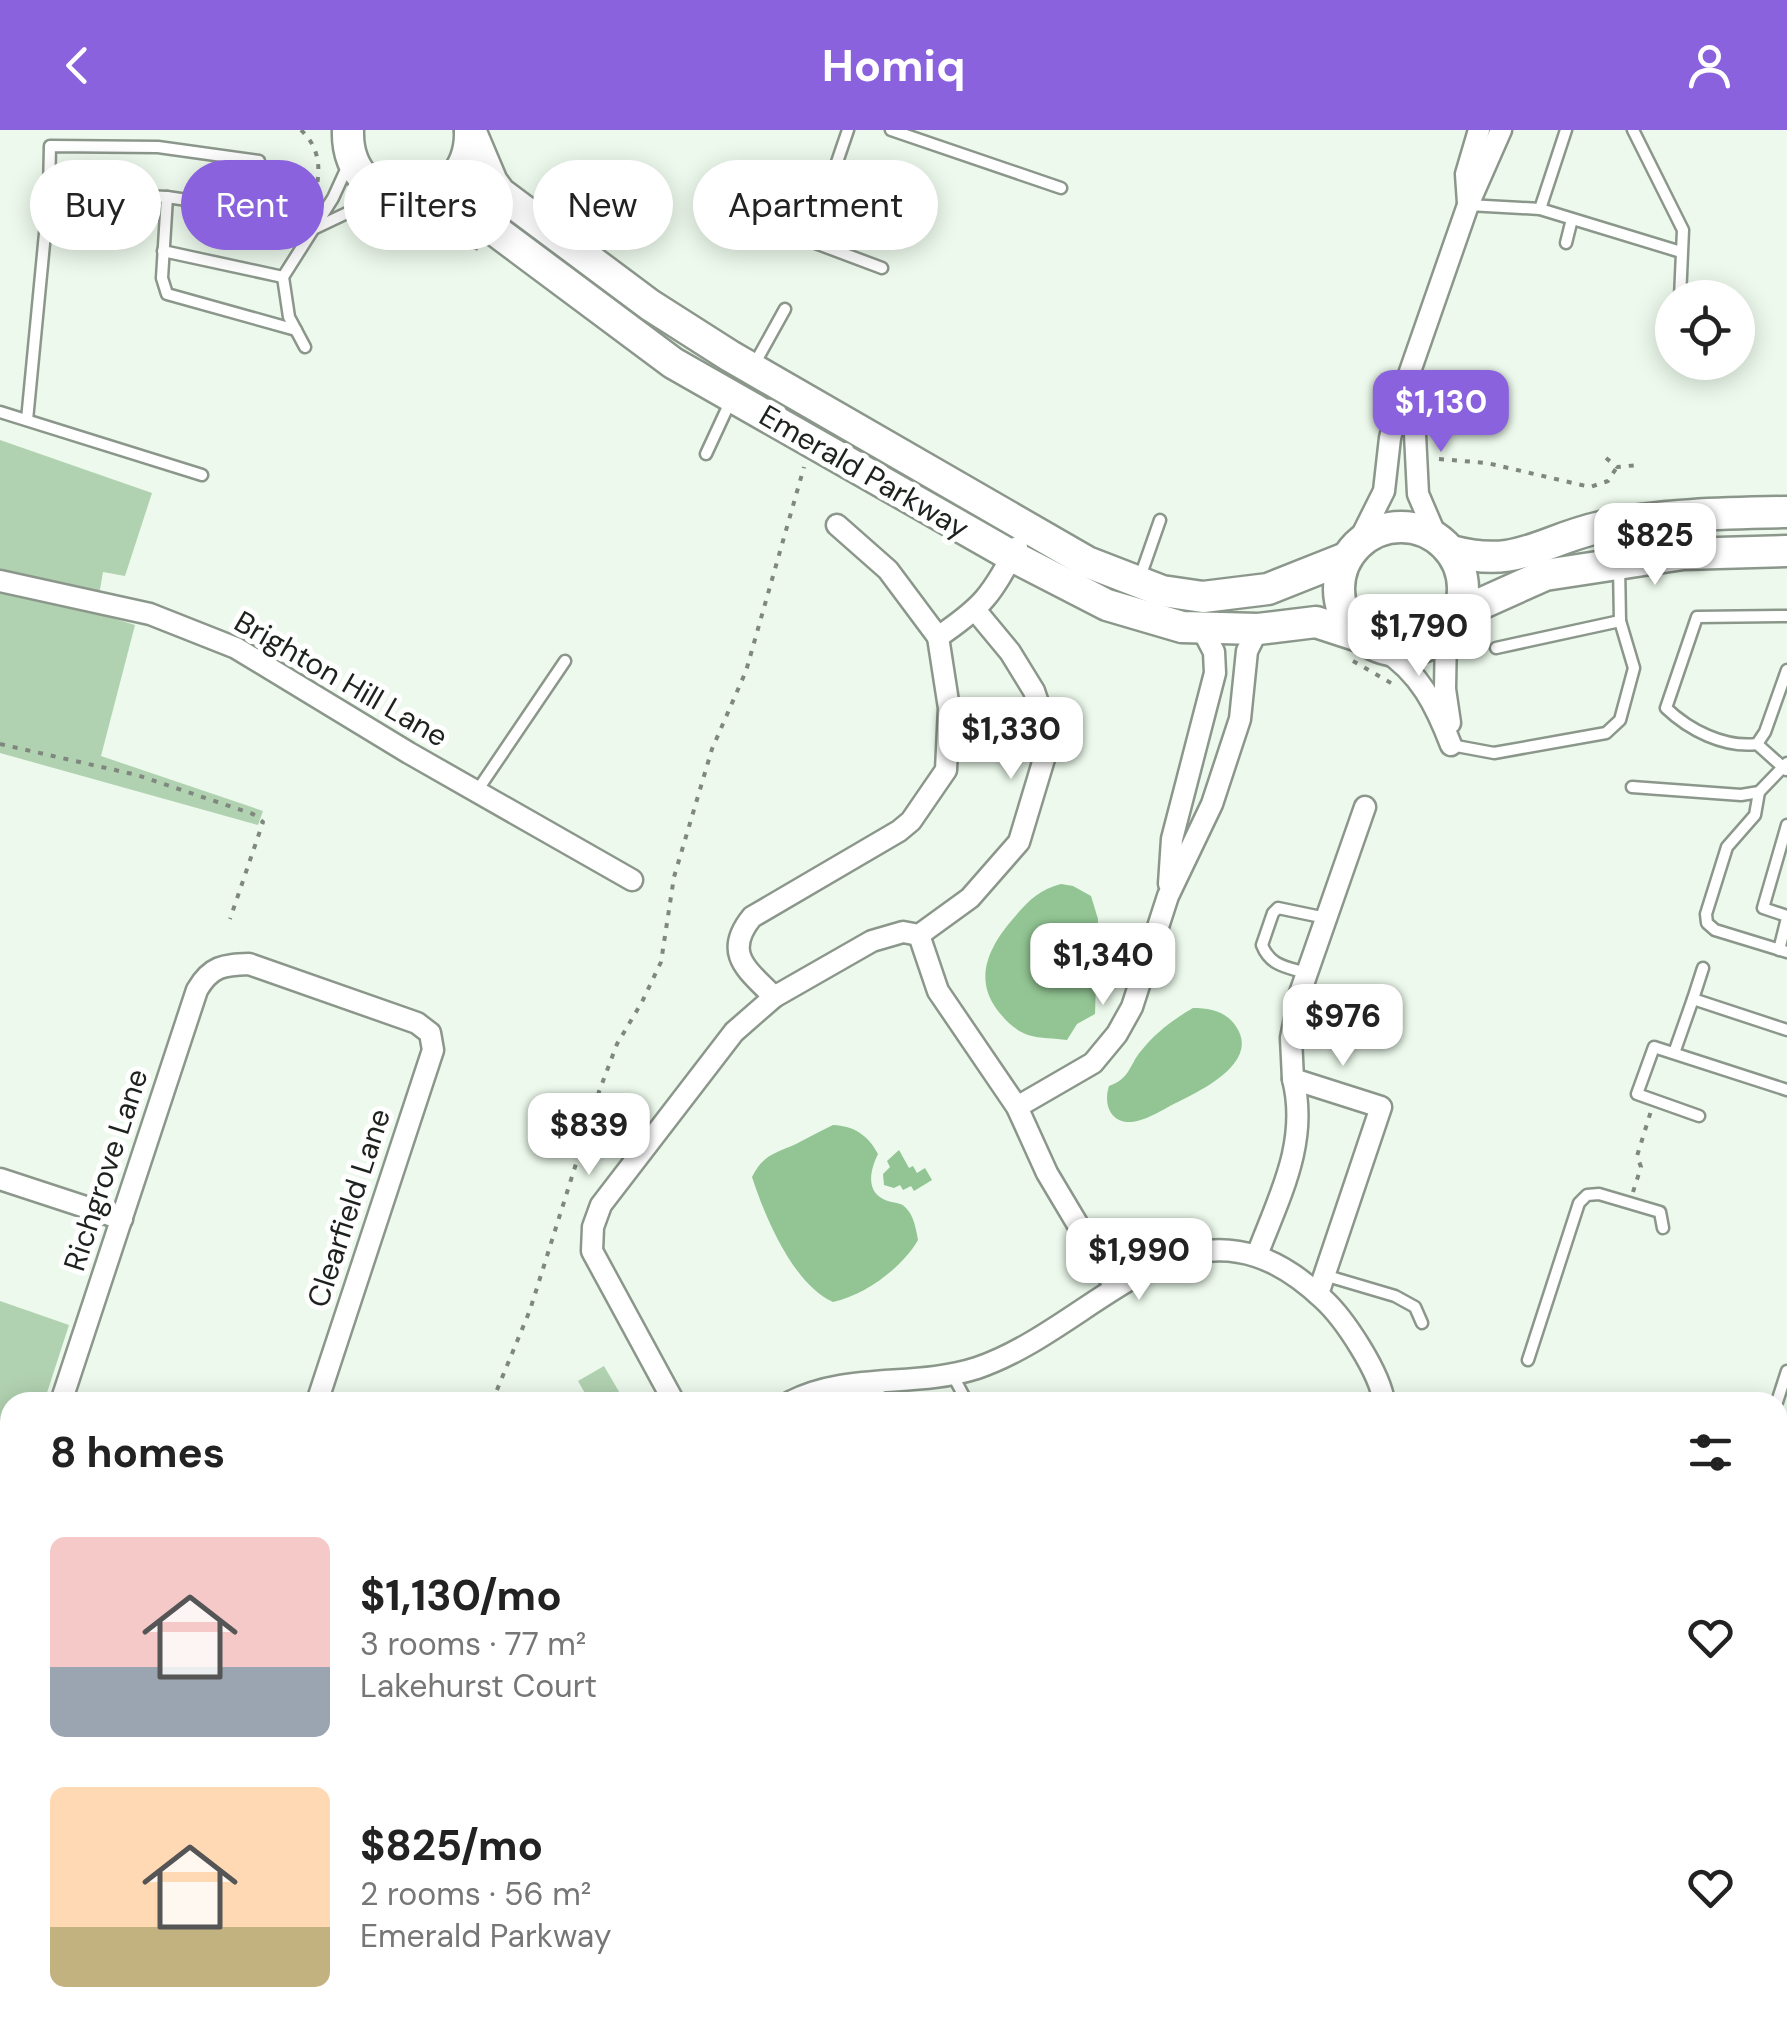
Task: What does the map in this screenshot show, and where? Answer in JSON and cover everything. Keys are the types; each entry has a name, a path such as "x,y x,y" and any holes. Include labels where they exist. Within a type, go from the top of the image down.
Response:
{"main road":[{"path":"464,160 470,130"},
{"name":"Emerald Parkway","path":"470,130 500,193 650,304 752,369 1087,562 1162,590 1203,596 1241,593 1298,580 1353,550"},
{"name":"Emerald Parkway","path":"513,244 662,355 732,398 1107,606 1158,622 1202,629 1258,629 1316,622 1364,648"},
{"path":"1787,512 1660,518 1602,526 1507,558 1486,559 1444,544 1418,528 1397,526 1377,530 1353,550 1339,578 1339,599 1364,648 1418,649 1452,623 1545,575 1702,553 1787,552"},
{"path":"1444,544 1463,582 1463,598 1452,623"}],"street":[{"path":"1468,205 1466,174 1479,130"},
{"path":"1353,550 1384,491 1390,438 1406,384 1468,205 1501,130"},
{"path":"1406,384 1418,494 1444,544"},
{"path":"774,998 739,960 742,930 752,918 899,831 911,821 946,770 949,708 938,637 888,570 836,525"},
{"path":"938,637 976,611 990,596 1026,529"},
{"name":"Brighton Hill Lane","path":"0,581 150,614 236,648 632,880"},
{"path":"669,1392 592,1250 592,1227 610,1192 734,1032 774,998 872,941 904,932 918,935 970,898 1019,842 1050,739 1034,692 1010,652 976,611"},
{"path":"1452,623 1445,675 1452,745"},
{"path":"1168,896 1172,839 1215,673 1214,652 1202,629"},
{"path":"1017,1107 1094,1063 1132,1007 1168,896 1212,804 1240,718 1247,652 1258,629"},
{"path":"1364,648 1405,663 1431,697 1452,745"},
{"path":"1257,1255 1298,1135 1300,1106 1290,1038 1307,973 1364,807"},
{"path":"918,935 938,990 1017,1107 1047,1172 1116,1287"},
{"name":"Richgrove Lane","path":"64,1392 197,990 206,975 220,965 249,964 416,1023 430,1032"},
{"name":"Clearfield Lane","path":"320,1392 433,1050 430,1032"},
{"path":"1293,1079 1381,1107 1321,1285"},
{"path":"0,1179 122,1219"},
{"path":"812,1392 826,1386 930,1379 978,1367 1064,1323 1116,1287 1164,1262 1208,1249 1257,1255 1321,1285 1383,1392"}],"lane":[{"path":"848,130 810,241 882,268"},
{"path":"891,130 1061,188"},
{"path":"1540,210 1566,130"},
{"path":"1633,130 1683,230 1680,280"},
{"path":"324,210 332,198 346,141"},
{"path":"50,160 50,146 158,146 251,160"},
{"path":"161,197 181,199"},
{"path":"167,197 162,278 167,294 296,330"},
{"path":"1468,205 1540,210 1681,252"},
{"path":"1566,242 1572,219"},
{"path":"27,420 44,250"},
{"path":"299,250 283,276 289,317 306,347"},
{"path":"164,251 283,276"},
{"path":"752,369 784,308"},
{"path":"706,454 732,398"},
{"path":"0,412 202,476"},
{"path":"1139,582 1160,520"},
{"path":"1452,745 1494,754 1606,733 1620,720 1634,668 1620,621 1619,563"},
{"path":"1632,787 1741,795 1759,792 1786,767 1757,744 1743,746 1687,728 1666,708 1697,618 1787,616"},
{"path":"1496,648 1620,621"},
{"path":"477,792 565,661"},
{"path":"1757,744 1787,670"},
{"path":"1759,792 1755,815 1726,847 1706,914 1707,923 1714,930 1783,951 1787,917 1764,908 1787,825"},
{"path":"1307,973 1268,958 1262,945 1267,928 1278,908 1326,918"},
{"path":"1674,1053 1703,968"},
{"path":"1693,1000 1787,1030"},
{"path":"1700,1116 1638,1094 1654,1047 1787,1090"},
{"path":"1528,1360 1579,1203 1587,1195 1599,1194 1660,1212 1664,1228"},
{"path":"1321,1285 1396,1296 1416,1306 1422,1323"},
{"path":"952,1374 962,1392"},
{"path":"873,1382 878,1392"}],"path":[{"path":"301,130 316,150 320,174 316,190 325,194"},
{"path":"480,250 490,254"},
{"path":"1606,458 1618,467 1638,465"},
{"path":"1438,460 1487,463 1590,487 1608,481 1618,467"},
{"path":"496,1392 530,1310 617,1044 661,962 674,877 712,749 746,672 804,464"},
{"path":"1445,675 1461,674 1464,657 1482,630 1492,624"},
{"path":"1364,648 1408,695 1420,683"},
{"path":"0,744 137,775 253,814 263,822 230,919"},
{"path":"1630,1202 1641,1166 1636,1156 1654,1100"}],"shaded area":[{"path":"0,440 152,493 125,576 103,572 96,613 135,625 101,756 263,811 258,825 0,753"},
{"path":"1061,884 1091,896 1098,919 1095,1014 1077,1024 1067,1040 1028,1035 1011,1025 990,999 985,975 991,952 1012,920 1034,898"},
{"path":"1193,1008 1216,1011 1235,1025 1241,1051 1235,1062 1214,1082 1153,1115 1133,1122 1115,1118 1107,1103 1109,1086 1125,1076 1159,1032"},
{"path":"833,1125 860,1133 874,1147 878,1154 872,1172 874,1190 883,1199 906,1208 918,1240 882,1279 833,1302 793,1265 752,1177 770,1156"},
{"path":"899,1150 909,1168 913,1166 917,1173 925,1168 932,1180 914,1191 911,1186 903,1190 900,1185 884,1185 883,1174 890,1167 887,1161"},
{"path":"0,1301 69,1325 47,1392 0,1392"},
{"path":"604,1366 619,1392 584,1392 578,1381"}]}
